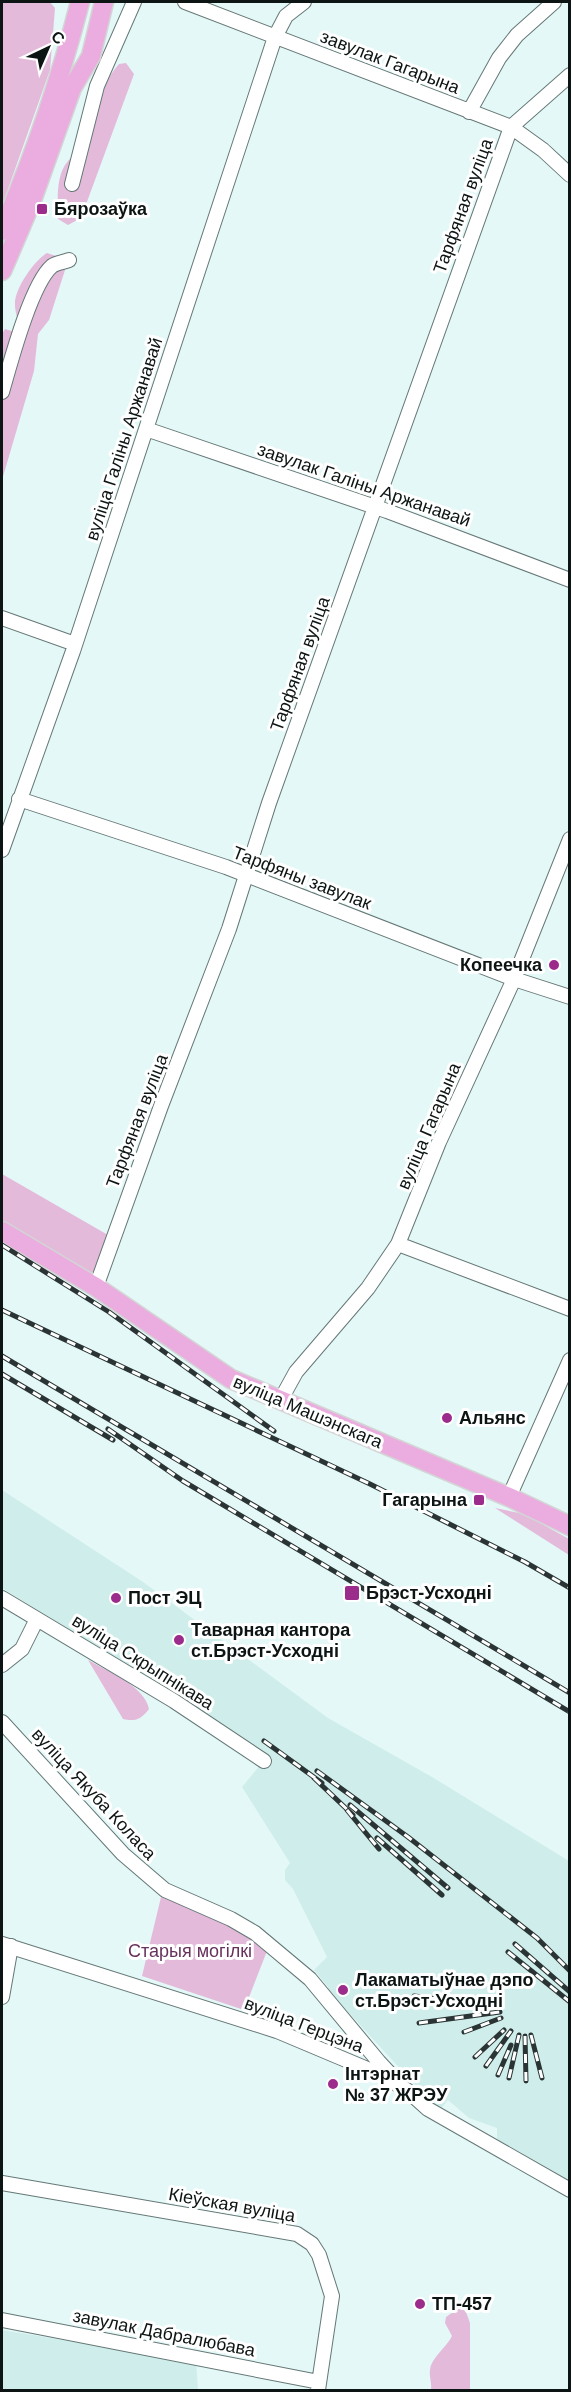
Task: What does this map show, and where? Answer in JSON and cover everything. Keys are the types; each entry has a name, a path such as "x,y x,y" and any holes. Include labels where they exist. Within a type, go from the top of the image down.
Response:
{"main road":[{"path":"2,231 23,183 67,53 80,2"},
{"path":"2,271 31,203 72,88 95,2"},
{"path":"72,88 91,56 104,2"},
{"name":"вуліца Машэнскага","path":"2,1231 96,1287 216,1370 248,1388 510,1497 570,1526"}],"street":[{"path":"72,184 97,87 134,2"},
{"name":"завулак Гагарына","path":"185,2 511,127 543,150 570,175"},
{"name":"вуліца Галіны Аржанавай","path":"2,850 75,644 275,38 286,16 304,2"},
{"name":"Тарфяная вуліца","path":"469,112 499,58 517,35 554,2"},
{"name":"Тарфяная вуліца","path":"96,1287 247,875 269,804 511,127 570,75"},
{"path":"2,392 25,319 43,279 53,266 69,260"},
{"name":"завулак Галіны Аржанавай","path":"146,429 375,507 570,580"},
{"path":"2,618 75,644"},
{"name":"Тарфяны завулак","path":"20,799 247,875 514,979 570,998"},
{"name":"вуліца Гагарына","path":"280,1401 296,1372 368,1288 398,1244 439,1142 514,979 570,839"},
{"path":"398,1244 570,1309"},
{"path":"510,1497 570,1360"},
{"name":"вуліца Скрыпнікава","path":"2,1598 174,1701 264,1761"},
{"path":"2,1665 22,1649 38,1619"},
{"name":"вуліца Якуба Коласа","path":"2,1722 140,1871 165,1890 231,1919 255,1933 310,1979 379,2062 408,2091"},
{"path":"2,1997 6,1945"},
{"name":"вуліца Герцэна","path":"6,1945 277,2031 376,2072 408,2091 428,2109 570,2190"},
{"name":"Кіеўская вуліца","path":"2,2183 305,2237 319,2254 332,2296 318,2386"},
{"name":"завулак Дабралюбава","path":"2,2320 318,2386"}],"shaded area":[{"name":"Лакаматыўнае дэпо ст.Брэст-Усходні","path":"2,1490 143,1582 328,1718 432,1777 569,1861 569,2184 497,2139 497,2128 469,2118 448,2100 439,2111 327,1989 328,1987 314,1970 327,1957 293,1889 285,1880 285,1870 290,1863 242,1787 267,1757 214,1719 2,1588"},
{"path":"2,2330 196,2362 198,2390 2,2390"}],"green space":[{"path":"2,2 50,2 55,8 50,70 2,206"},
{"path":"126,63 134,74 81,218 68,225 58,219 58,189 61,174 68,161 87,144 107,82 119,64"},
{"path":"47,253 56,256 65,270 49,320 38,334 34,371 2,480 2,334 5,329 15,332 19,325 15,305 18,291 31,269"},
{"path":"2,1174 108,1235 95,1271 90,1273 85,1271 2,1221"},
{"path":"495,1508 524,1514 569,1539 569,1555"},
{"path":"88,1660 133,1686 146,1701 149,1709 135,1720 123,1719"},
{"name":"Старыя могілкі","path":"162,1893 242,1932 267,1951 244,2010 142,1976"},
{"path":"460,2307 466,2312 470,2323 470,2390 431,2390 431,2366 452,2336 445,2323 446,2317"}],"railway":[{"path":"2,1245 109,1312 274,1431"},
{"path":"2,1310 370,1484 525,1562 570,1588"},
{"path":"2,1356 570,1693"},
{"path":"2,1374 113,1440"},
{"path":"108,1429 183,1481 570,1712"},
{"path":"264,1741 322,1783"},
{"path":"317,1771 408,1837 537,1938 570,1971"},
{"path":"314,1778 353,1815"},
{"path":"350,1805 448,1888"},
{"path":"347,1810 379,1849"},
{"path":"377,1838 442,1895"},
{"path":"515,1944 570,1992"},
{"path":"508,1952 570,2002"},
{"path":"414,1996 501,2007"},
{"path":"419,2023 500,2012"},
{"path":"464,2032 501,2018"},
{"path":"475,2057 504,2030"},
{"path":"486,2066 511,2031"},
{"path":"509,2078 519,2035"},
{"path":"531,2035 542,2078"},
{"path":"525,2036 526,2081"},
{"path":"498,2075 511,2045"}],"place":[{"name":"Бярозаўка","path":"42,209"},
{"name":"Копеечка","path":"554,965"},
{"name":"Альянс","path":"447,1418"},
{"name":"Гагарына","path":"479,1500"},
{"name":"Брэст-Усходні","path":"352,1593"},
{"name":"Пост ЭЦ","path":"116,1598"},
{"name":"Таварная кантора ст.Брэст-Усходні","path":"179,1640"},
{"name":"Лакаматыўнае дэпо ст.Брэст-Усходні","path":"343,1990"},
{"name":"Інтэрнат № 37 ЖРЭУ","path":"333,2084"},
{"name":"ТП-457","path":"420,2304"}]}
